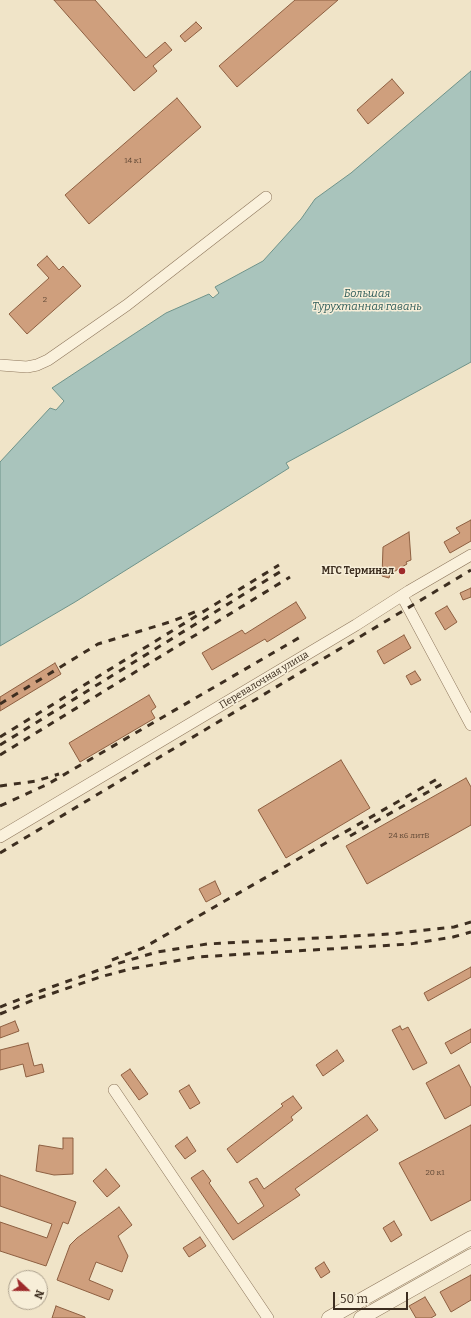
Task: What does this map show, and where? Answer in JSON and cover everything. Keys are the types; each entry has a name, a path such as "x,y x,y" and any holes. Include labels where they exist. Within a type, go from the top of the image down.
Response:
{"street":[{"path":"0,365 28,366 37,365 48,360 127,305 266,197"},
{"name":"Перевалочная улица","path":"0,837 471,555"},
{"path":"402,596 471,725"},
{"path":"114,1090 268,1318"},
{"path":"329,1318 471,1238"},
{"path":"361,1318 471,1256"}],"water":[{"name":"Большая Турухтанная гавань","path":"471,71 471,362 286,463 289,468 75,602 0,646 0,462 50,408 56,410 64,401 52,388 166,313 209,294 213,298 219,293 215,287 263,261 301,219 315,199 351,173"}],"building":[{"path":"54,0 95,0 146,58 165,42 172,50 153,66 157,71 134,91"},
{"path":"295,0 338,0 237,87 219,66"},
{"path":"196,22 202,28 185,42 180,36"},
{"path":"392,79 404,93 368,124 357,110"},
{"path":"177,98 201,127 89,224 65,195"},
{"path":"47,256 59,270 63,266 81,286 27,334 9,314 49,278 37,265"},
{"path":"471,520 471,541 450,553 444,542 460,533 456,528"},
{"path":"409,532 411,560 390,574 389,578 382,576 383,547"},
{"path":"471,588 471,597 463,600 460,593"},
{"path":"296,602 306,618 267,642 265,639 212,670 202,653 242,630 245,634"},
{"path":"447,606 457,622 445,630 435,613"},
{"path":"404,635 411,648 384,664 377,651"},
{"path":"55,663 61,674 0,711 0,697"},
{"path":"415,671 421,680 411,685 406,676"},
{"path":"149,695 156,707 151,711 155,718 80,762 69,743"},
{"path":"341,760 370,808 286,858 258,810"},
{"path":"466,778 471,787 471,825 367,884 346,846"},
{"path":"215,881 221,894 206,902 199,889"},
{"path":"471,967 471,977 428,1001 424,993"},
{"path":"15,1021 19,1031 0,1038 0,1027"},
{"path":"400,1026 402,1030 408,1027 427,1063 413,1070 392,1030"},
{"path":"471,1029 471,1042 451,1054 445,1043"},
{"path":"28,1043 34,1066 42,1064 44,1072 26,1077 23,1064 0,1070 0,1050"},
{"path":"337,1050 344,1061 323,1076 316,1065"},
{"path":"459,1065 471,1088 471,1105 445,1119 426,1083"},
{"path":"130,1069 148,1094 139,1100 121,1075"},
{"path":"189,1085 200,1103 190,1109 179,1091"},
{"path":"293,1096 302,1108 291,1117 293,1120 237,1163 227,1149 283,1106 281,1104"},
{"path":"367,1115 378,1130 295,1189 300,1195 233,1240 191,1178 203,1170 211,1181 209,1183 238,1224 264,1206 249,1182 257,1178 264,1189"},
{"path":"471,1125 471,1200 431,1221 399,1163"},
{"path":"187,1137 196,1151 185,1159 175,1146"},
{"path":"63,1138 73,1138 73,1174 54,1175 36,1171 39,1145 63,1149"},
{"path":"106,1169 120,1186 107,1197 93,1181"},
{"path":"0,1175 76,1202 68,1224 63,1222 46,1266 0,1251 0,1222 47,1238 52,1224 0,1206"},
{"path":"119,1207 132,1225 118,1236 128,1256 122,1272 96,1262 89,1280 113,1290 109,1300 57,1280 70,1245 77,1238"},
{"path":"394,1221 402,1235 391,1242 383,1228"},
{"path":"200,1237 206,1246 189,1257 183,1248"},
{"path":"324,1262 330,1272 321,1278 315,1268"},
{"path":"471,1275 471,1300 451,1312 440,1292"},
{"path":"425,1297 436,1315 431,1318 416,1318 409,1306"},
{"path":"56,1306 85,1317 85,1318 52,1318"}],"railway":[{"path":"0,737 279,565"},
{"path":"0,745 283,570"},
{"path":"0,853 471,570"},
{"path":"0,755 290,577"},
{"path":"0,704 98,644 173,621 197,611"},
{"path":"0,806 48,784 302,636"},
{"path":"0,786 36,781 59,774"},
{"path":"112,960 143,948 439,778"},
{"path":"350,836 442,784"},
{"path":"0,1007 116,964 157,952 207,944 390,934 454,927 471,922"},
{"path":"0,1014 33,1000 100,977 130,969 197,957 410,944 453,937 471,932"}],"place":[{"name":"МГС Терминал","path":"402,571"}]}
